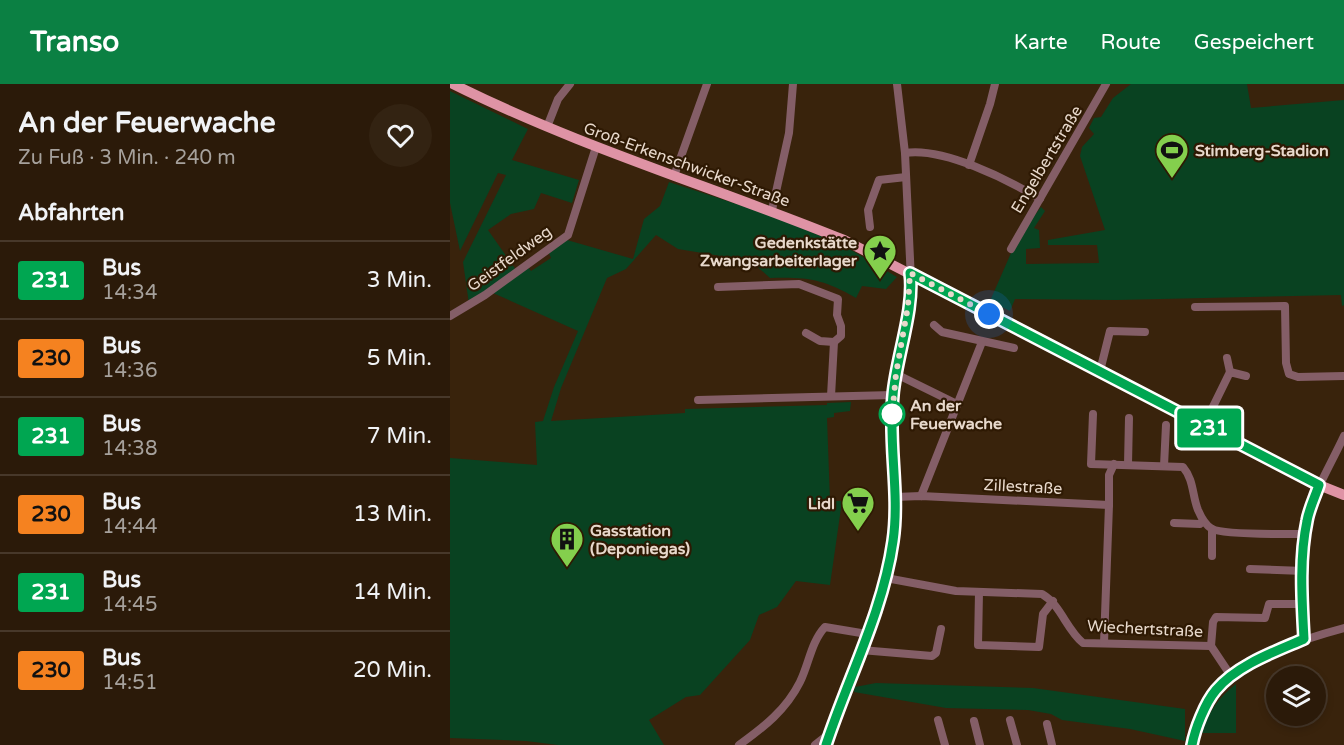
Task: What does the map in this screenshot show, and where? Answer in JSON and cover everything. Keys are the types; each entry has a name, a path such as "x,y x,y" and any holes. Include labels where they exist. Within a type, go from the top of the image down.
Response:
{"main road":[{"name":"Groß-Erkenschwicker-Straße","path":"453,84 596,147 772,210 844,240 1319,485 1344,495"}],"street":[{"path":"547,127 558,99 570,84"},
{"path":"674,176 707,84"},
{"path":"772,210 789,133 793,84"},
{"path":"826,745 886,578 893,539 895,497 891,424 896,374 908,306 910,273 905,153 897,84"},
{"path":"969,165 995,84"},
{"name":"Engelbertstraße","path":"1011,249 1106,84"},
{"name":"Geistfeldweg","path":"450,316 485,295 568,235 596,147"},
{"path":"905,153 935,154 969,165 1040,199"},
{"path":"870,227 868,210 879,180 906,177"},
{"path":"718,287 799,284 838,299 837,315 841,326 841,336 834,342 820,341 806,333"},
{"path":"1195,307 1285,306 1286,363 1289,374 1298,377 1344,376"},
{"path":"934,325 942,332 1014,348"},
{"path":"1100,371 1110,331 1145,332"},
{"path":"831,396 834,342"},
{"path":"921,496 982,342"},
{"path":"1204,425 1230,372 1227,358"},
{"path":"1230,372 1246,376"},
{"path":"896,374 957,404"},
{"path":"698,400 893,395"},
{"path":"1094,414 1091,464 1183,467 1190,475 1197,508 1203,521 1212,529 1234,532 1305,534"},
{"path":"1128,464 1129,418"},
{"path":"1164,466 1166,425"},
{"path":"1304,639 1302,604 1305,534 1319,485 1344,436"},
{"path":"1104,644 1109,475 1114,464"},
{"name":"Zillestraße","path":"895,497 921,496 1109,506"},
{"path":"1174,523 1200,524 1203,521"},
{"path":"1212,529 1212,556"},
{"path":"1250,569 1304,571"},
{"path":"886,578 956,591 1042,594 1053,601 1043,614 1039,647 978,645 978,592"},
{"name":"Wiechertstraße","path":"1053,601 1073,634 1083,643 1211,646 1231,676"},
{"path":"1211,646 1213,622 1216,617 1265,618 1269,604 1302,604"},
{"path":"740,745 766,726 787,706 800,681 818,634 825,627 867,634"},
{"path":"1192,745 1195,731 1215,691 1231,676 1269,654 1304,639 1344,628"},
{"path":"861,650 932,656 936,652 941,629"},
{"path":"938,720 945,745"},
{"path":"1010,720 1017,745"},
{"path":"974,721 980,745"},
{"path":"1047,724 1052,745"},
{"path":"815,745 829,734"}],"green space":[{"path":"1131,84 1247,84 1251,108 1344,100 1344,305 1342,306 1341,295 1116,300 1015,299 1010,311 990,301 1018,237 1041,207 1045,211 1034,228 1039,230 1040,248 1026,249 1026,264 1099,263 1097,245 1048,245 1048,240 1105,230 1080,156 1082,147 1094,134 1089,128 1094,118 1101,117 1113,98"},
{"path":"450,91 528,129 512,160 579,180 572,203 541,193 534,209 511,214 488,230 516,270 469,304 463,262 506,175 498,173 460,251 450,203"},
{"path":"669,182 776,217 846,247 897,277 886,289 862,286 856,298 815,280 770,278 751,261 678,249 656,235 626,269 607,278 561,388 551,421 685,413 685,409 827,405 827,403 851,402 850,411 834,413 834,417 827,418 830,501 842,501 830,585 796,581 777,607 759,615 750,640 700,695 686,697 649,720 664,745 558,745 526,741 450,738 450,458 537,465 535,422 543,421 554,387 578,331 493,293 528,267 531,271 551,258 549,253 567,240 633,259 644,219 660,206"},
{"path":"876,683 1033,688 1185,709 1185,741 1130,729 1062,720 1051,714 1028,710 946,708 854,692 855,687"},
{"path":"1236,684 1236,733 1202,733 1207,718 1215,706"}],"bus line":[{"name":"231","path":"826,745 886,578 893,539 895,497 891,424 896,374 908,306 910,273 1319,485 1305,534 1302,604 1304,639 1269,654 1231,676 1215,691 1195,731 1192,745"}],"place":[{"name":"Stimberg-Stadion","path":"1172,179"},
{"name":"Gedenkstätte Zwangsarbeiterlager","path":"880,280"},
{"name":"An der Feuerwache","path":"892,414"},
{"name":"Lidl","path":"858,532"},
{"name":"Gasstation (Deponiegas)","path":"567,568"}],"route":[{"path":"892,414 892,417 896,374 908,306 910,273 989,314"}]}
